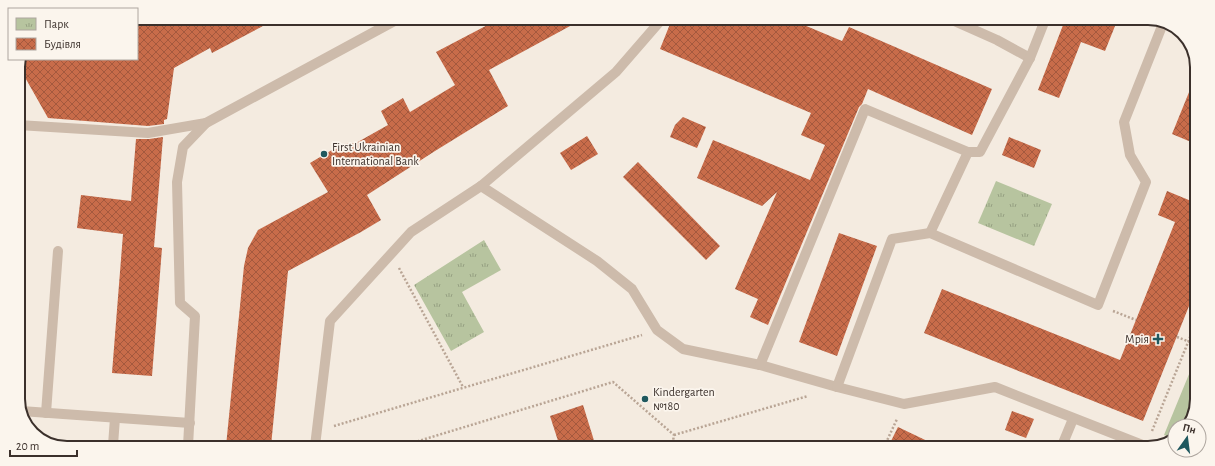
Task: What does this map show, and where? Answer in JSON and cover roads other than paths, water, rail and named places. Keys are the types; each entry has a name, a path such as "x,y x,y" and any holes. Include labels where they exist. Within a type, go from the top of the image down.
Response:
{"lane":[{"path":"25,125 148,134 206,123 387,25"},
{"path":"315,441 330,321 411,232 481,186 616,72 657,25"},
{"path":"963,25 997,40 1030,58"},
{"path":"760,365 865,109 968,152 980,152 1030,58 1044,25"},
{"path":"837,387 892,239 930,233 1098,304 1146,182 1130,155 1124,122 1162,27"},
{"path":"188,441 195,316 180,302 177,182 183,147 206,123"},
{"path":"930,233 968,152"},
{"path":"481,186 597,261 632,289 657,330 683,349 760,365 904,404 995,387 1132,441"},
{"path":"46,413 58,251"},
{"path":"27,411 190,423"},
{"path":"113,441 115,418"},
{"path":"1064,441 1073,419"}],"place":[{"name":"First Ukrainian International Bank","path":"324,154"},
{"name":"Мрія","path":"1158,339"},
{"name":"Kindergarten №180","path":"645,399"}]}
